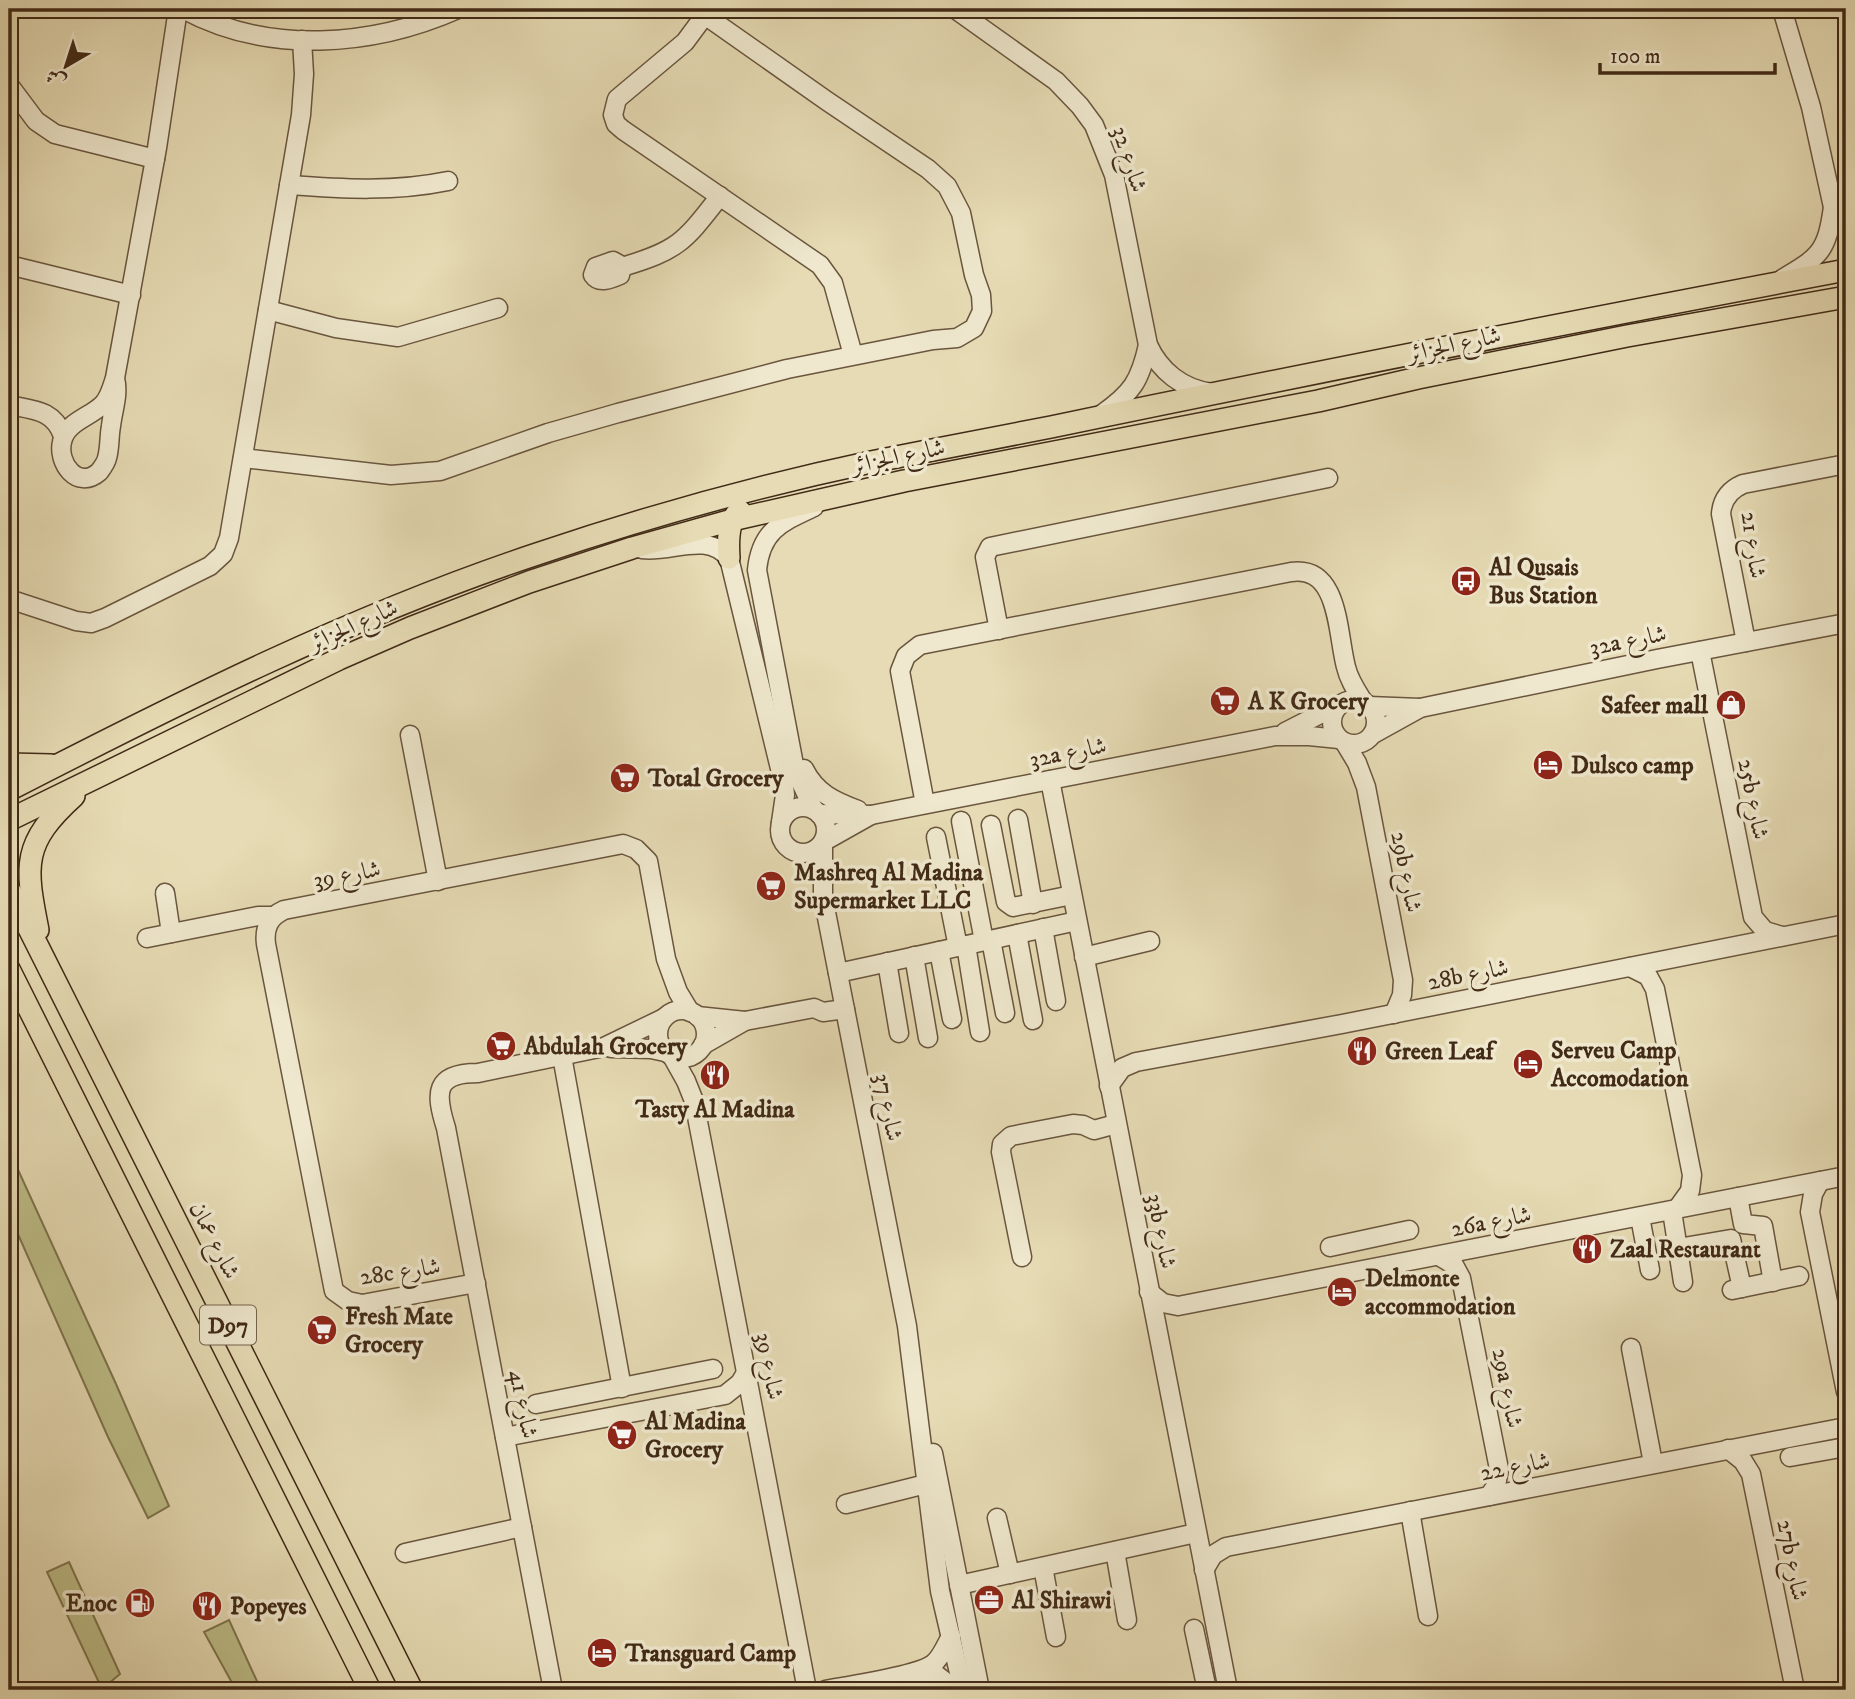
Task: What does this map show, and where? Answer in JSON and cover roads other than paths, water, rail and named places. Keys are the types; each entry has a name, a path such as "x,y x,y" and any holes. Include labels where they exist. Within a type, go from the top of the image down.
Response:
{"main road":[{"name":"شارع الجزائر","path":"9,790 162,712 315,640 417,597 534,555 695,505 867,463 1846,270"},
{"name":"شارع الجزائر","path":"9,820 289,682 410,628 529,582 632,548 732,520 843,494 1318,401 1499,362 1846,298"},
{"path":"729,558 732,520 735,514 746,506 874,473 1030,440 1051,427"},
{"path":"9,764 57,765"},
{"path":"44,959 29,885 33,850 47,822 90,782"},
{"name":"شارع عمان","path":"9,888 412,1690"},
{"path":"9,915 46,988 53,998 71,1012"},
{"name":"D97","path":"9,969 370,1690"}],"street":[{"name":"شارع 32","path":"956,9 1056,81 1094,125 1114,175 1148,345 1159,365 1174,378 1193,388 1214,393"},
{"path":"1782,9 1811,107 1833,207 1846,231"},
{"path":"63,436 76,422 97,410 107,400 116,378 169,75 184,10 250,34 309,40 384,33 449,11"},
{"path":"244,452 391,475 440,471 548,433 611,415 846,356 933,340 959,328 969,315 974,299 974,275 961,213 954,196 938,177 700,12 685,42 620,94 614,103 613,115 620,127 820,265 833,283 842,321 849,334 846,356"},
{"path":"9,599 76,621 91,623 211,566 218,561 227,546 301,115 308,93 309,40"},
{"path":"9,85 42,127 62,137 156,154"},
{"path":"290,179 359,188 398,188 448,181"},
{"path":"622,267 655,257 678,245 692,233 720,196"},
{"path":"1776,282 1804,267 1819,254 1830,233 1833,207"},
{"path":"9,265 65,279 132,290"},
{"path":"267,315 398,337 498,308"},
{"name":"شارع 32","path":"1098,417 1120,402 1133,387 1141,372 1148,345"},
{"path":"9,405 32,410 56,421 63,436 61,452 66,468 74,475 83,477 98,473 107,458 117,395 116,378"},
{"path":"32,410 42,407 87,415"},
{"name":"شارع 21","path":"1746,642 1721,514 1724,500 1732,490 1742,484 1846,464"},
{"path":"999,630 985,557 990,547 1328,478"},
{"path":"632,548 664,550 705,544 722,550 729,558 784,785 780,828 783,841 798,853 811,852 823,842 826,825 798,780 757,579 758,560 763,544 777,526 843,494"},
{"path":"925,804 900,671 909,652 920,645 1306,571 1320,578 1329,591 1346,669 1366,703 1376,722 1373,734 1363,743 1342,741 1335,734 1332,716 1339,705 1350,700 1366,703"},
{"name":"32a شارع","path":"1366,703 1420,708 1846,623"},
{"name":"25b شارع","path":"1700,651 1753,917 1765,931 1785,936"},
{"name":"32a شارع","path":"1275,736 1339,705"},
{"name":"32a شارع","path":"1373,734 1420,708"},
{"path":"410,735 438,881"},
{"path":"789,736 806,774 816,787 833,801 871,815"},
{"name":"32a شارع","path":"817,812 871,815 1275,736 1308,736 1342,741"},
{"name":"29b شارع","path":"1342,741 1357,763 1366,787 1403,980 1402,995 1394,1014"},
{"name":"33b شارع","path":"1050,780 1228,1690"},
{"path":"781,822 795,809 808,808 817,812"},
{"name":"32a شارع","path":"823,842 871,815"},
{"path":"1018,819 1033,904"},
{"path":"961,821 1005,1013"},
{"path":"991,825 1008,904 1013,907 1072,895"},
{"path":"936,837 980,1032"},
{"name":"شارع 37","path":"823,842 823,897 979,1690"},
{"name":"شارع 39","path":"147,938 274,916 284,910 623,844 641,853 648,862 666,959 678,992 694,1014"},
{"name":"شارع 37","path":"798,853 823,897"},
{"path":"165,893 172,933"},
{"path":"243,920 265,935 267,924 274,916"},
{"path":"838,973 1077,921"},
{"name":"28b شارع","path":"1109,1086 1122,1068 1136,1062 1394,1014 1846,924"},
{"path":"1043,928 1056,1001"},
{"path":"1017,934 1033,1020"},
{"name":"28c شارع","path":"265,935 334,1291 348,1301 362,1304 476,1283"},
{"path":"1084,957 1150,941"},
{"path":"939,951 952,1019"},
{"path":"914,957 928,1038"},
{"path":"887,962 899,1032"},
{"path":"1630,967 1643,971 1653,985 1692,1175 1690,1191 1675,1210 1684,1282"},
{"path":"641,1411 630,1386 562,1056 604,1047 676,1011 745,1021 814,1009 823,1000 843,1002"},
{"path":"604,1047 651,1049 686,1058 699,1051 705,1039 704,1026 694,1014"},
{"path":"664,1018 658,1039 668,1054"},
{"path":"703,1045 745,1021"},
{"name":"شارع 39","path":"668,1054 686,1081 694,1101 807,1690"},
{"name":"شارع 41","path":"553,1690 446,1128 446,1104 449,1093 458,1083 478,1073 562,1056"},
{"path":"1022,1257 1001,1152 1002,1144 1011,1136 1073,1124 1094,1130 1116,1124"},
{"name":"26a شارع","path":"1149,1292 1163,1303 1178,1306 1846,1176"},
{"path":"1820,1181 1813,1194 1810,1212 1846,1392"},
{"path":"1738,1198 1743,1224 1763,1226 1773,1282"},
{"path":"1640,1217 1650,1270"},
{"path":"1330,1247 1409,1230"},
{"path":"1366,1239 1372,1270"},
{"path":"1678,1248 1731,1239 1737,1289 1798,1276"},
{"name":"29a شارع","path":"1438,1256 1454,1265 1461,1278 1499,1469 1496,1486 1489,1496"},
{"name":"شارع 37","path":"907,1326 940,1591 963,1690"},
{"path":"1631,1348 1653,1463"},
{"path":"546,1429 540,1404 713,1369"},
{"path":"505,1437 725,1395 736,1388 746,1373"},
{"name":"شارع 22","path":"1204,1570 1213,1555 1226,1547 1846,1427"},
{"path":"1790,1457 1846,1447"},
{"name":"27b شارع","path":"1728,1449 1743,1461 1751,1474 1795,1690"},
{"path":"846,1504 926,1484"},
{"path":"1410,1511 1428,1616"},
{"path":"997,1518 1010,1574"},
{"path":"405,1553 522,1527"},
{"path":"959,1585 1196,1533"},
{"path":"1115,1551 1127,1620"},
{"path":"1043,1567 1056,1637"},
{"path":"1194,1629 1207,1690"},
{"path":"825,1690 907,1673 934,1663 951,1636"},
{"path":"1203,1672 1223,1668"},
{"path":"907,1673 938,1676 956,1690"}],"place":[{"name":"Al Qusais Bus Station","path":"1466,581"},
{"name":"A K Grocery","path":"1225,701"},
{"name":"Safeer mall","path":"1731,705"},
{"name":"Dulsco camp","path":"1548,765"},
{"name":"Total Grocery","path":"625,778"},
{"name":"Mashreq Al Madina Supermarket LLC","path":"771,886"},
{"name":"Abdulah Grocery","path":"501,1046"},
{"name":"Green Leaf","path":"1362,1051"},
{"name":"Serveu Camp Accomodation","path":"1528,1064"},
{"name":"Tasty Al Madina","path":"715,1075"},
{"name":"Zaal Restaurant","path":"1587,1249"},
{"name":"Delmonte accommodation","path":"1342,1292"},
{"name":"Fresh Mate Grocery","path":"322,1330"},
{"name":"Al Madina Grocery","path":"622,1435"},
{"name":"Al Shirawi","path":"989,1600"},
{"name":"Enoc","path":"140,1603"},
{"name":"Popeyes","path":"207,1606"},
{"name":"Transguard Camp","path":"602,1653"}]}
